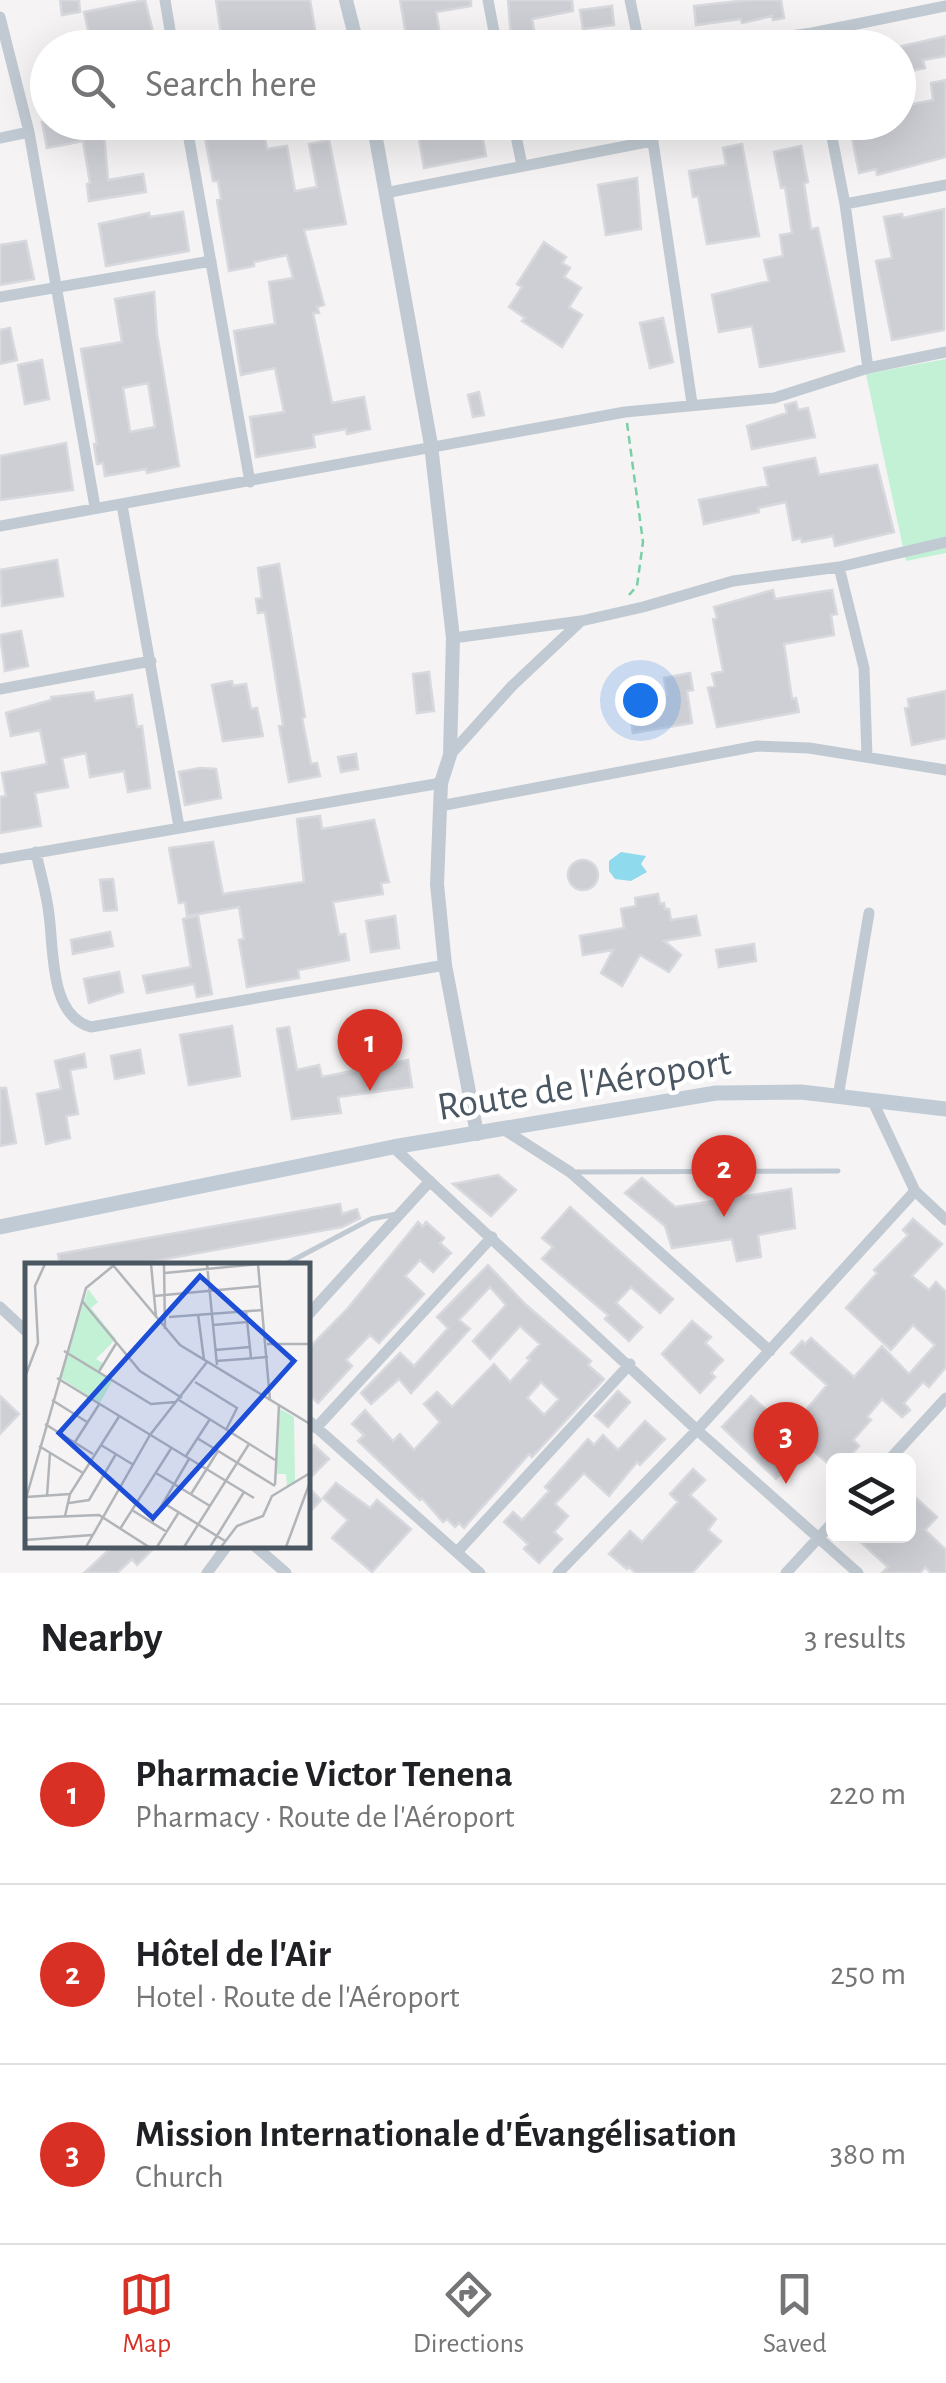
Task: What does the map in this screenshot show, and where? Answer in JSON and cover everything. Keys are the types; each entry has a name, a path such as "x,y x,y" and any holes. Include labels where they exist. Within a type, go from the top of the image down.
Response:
{"main road":[{"name":"Route de l'Aéroport","path":"0,1227 394,1147 716,1092 801,1092 946,1109"}],"street":[{"path":"165,0 170,30"},
{"path":"346,0 354,30"},
{"path":"488,0 494,30"},
{"path":"630,0 636,30"},
{"path":"827,30 946,6"},
{"path":"0,17 30,138"},
{"path":"0,138 29,132"},
{"path":"30,140 95,506"},
{"path":"189,140 250,482"},
{"path":"376,140 431,445 453,638 450,754 441,783 437,884 445,965 477,1134"},
{"path":"517,140 522,165"},
{"path":"832,140 868,368"},
{"path":"385,194 652,141 692,403"},
{"path":"844,204 946,185"},
{"path":"0,297 211,262"},
{"path":"0,526 625,412 774,398 868,368 946,352"},
{"path":"122,505 179,827"},
{"path":"453,638 581,621 733,581 839,567 946,542"},
{"path":"839,567 864,668 867,757"},
{"path":"450,754 512,686 581,621"},
{"path":"0,688 151,661"},
{"path":"440,806 757,746 809,748 946,770"},
{"path":"0,859 441,783"},
{"path":"36,852 50,916 50,947 63,1001 84,1026 445,965"},
{"path":"838,1097 869,914"},
{"path":"873,1102 915,1191 946,1220"},
{"path":"504,1130 570,1172 770,1351"},
{"path":"394,1147 858,1573"},
{"path":"310,1313 430,1181"},
{"path":"558,1573 698,1430 915,1191"},
{"path":"480,1573 312,1424 492,1237"},
{"path":"0,1307 25,1330"},
{"path":"457,1552 630,1364"},
{"path":"895,1453 946,1398"},
{"path":"786,1573 826,1530"},
{"path":"207,1573 226,1548"},
{"path":"257,1548 286,1573"}],"lane":[{"path":"570,1172 838,1171"},
{"path":"288,1263 371,1219 400,1214"}],"path":[{"path":"625,412 644,542 637,586 628,597"}],"green space":[{"path":"946,359 946,553 906,561 866,374"}],"water":[{"path":"621,852 646,856 641,864 647,872 631,881 615,879 609,871 609,861"}],"building":[{"path":"60,0 79,0 80,12 62,15"},
{"path":"145,0 152,30 88,30 84,12"},
{"path":"216,0 310,0 315,30 220,30"},
{"path":"400,0 471,0 471,6 436,12 439,30 405,30"},
{"path":"508,0 572,0 573,11 532,19 534,30 510,30"},
{"path":"781,0 784,18 696,25 694,6"},
{"path":"612,6 614,25 583,29 580,10"},
{"path":"946,36 946,56 923,60 925,68 916,70 916,43"},
{"path":"946,80 946,157 877,175 876,169 859,173 853,140 916,140 916,103 933,100 931,83"},
{"path":"45,140 105,140 108,180 143,174 146,192 89,201 83,141 47,148"},
{"path":"205,140 265,140 267,149 287,146 295,191 317,187 309,144 329,140 346,224 304,230 324,305 317,307 319,313 313,313 332,403 364,397 370,429 313,435 315,447 256,457 250,417 284,412 275,368 241,375 234,331 275,324 269,282 293,278 287,255 229,271 217,200 221,199 218,181 213,181"},
{"path":"419,140 483,140 486,156 424,168"},
{"path":"742,144 759,236 707,244 689,171 726,165 723,148"},
{"path":"801,146 811,229 818,228 844,351 760,367 752,326 719,332 712,295 769,281 764,260 783,256 780,235 792,233 785,187 781,188 774,152"},
{"path":"637,178 641,229 606,235 598,185"},
{"path":"944,209 944,330 892,340 876,261 892,258 884,217 902,214 903,218"},
{"path":"183,212 189,251 106,266 99,224 149,213 150,217"},
{"path":"26,241 34,279 0,285 0,245"},
{"path":"544,242 566,257 562,263 570,268 564,277 581,288 569,307 582,315 562,347 522,321 525,318 509,307 522,287 517,284"},
{"path":"154,292 157,334 179,466 105,476 103,463 97,464 81,349 122,342 115,299","holes":["148,383 155,427 130,432 123,388"]},
{"path":"663,318 673,362 650,368 640,323"},
{"path":"10,328 17,360 0,364 0,330"},
{"path":"42,360 49,399 25,404 18,365"},
{"path":"479,392 484,415 473,417 468,395"},
{"path":"796,402 798,410 808,408 815,437 752,449 747,426 787,413 785,405"},
{"path":"66,443 73,490 0,500 0,456"},
{"path":"815,458 819,475 877,465 894,532 835,546 833,536 793,540 786,502 704,524 699,500 768,486 764,468"},
{"path":"57,560 63,596 2,606 0,570"},
{"path":"279,564 305,717 302,718 311,764 317,763 320,776 289,782 265,612 258,613 256,599 262,598 258,568"},
{"path":"773,590 775,599 832,590 837,614 831,615 834,635 784,644 792,699 796,698 799,712 717,727 708,688 715,686 712,674 723,671 714,607"},
{"path":"21,631 28,666 5,671 0,635"},
{"path":"429,672 434,711 417,713 413,674"},
{"path":"690,673 693,690 687,691 692,723 633,733 628,702 667,695 664,678"},
{"path":"232,681 233,686 246,684 251,709 257,708 263,736 223,741 212,685"},
{"path":"946,691 946,738 912,745 905,708 909,707 908,699"},
{"path":"93,692 95,701 132,695 137,727 142,726 150,788 128,792 124,771 90,777 86,753 62,758 68,787 35,793 41,826 0,833 0,797 6,796 2,773 47,764 40,730 11,736 6,713 51,697"},
{"path":"356,754 358,769 341,772 338,757"},
{"path":"216,769 221,798 185,805 179,772"},
{"path":"320,816 322,829 374,820 389,882 381,883 383,894 333,902 339,935 345,934 349,960 298,970 299,978 247,987 239,940 244,939 239,907 187,916 185,902 179,903 169,848 213,842 223,894 304,882 297,819"},
{"path":"583,860 597,869 598,875 589,889 583,890 569,881 568,875 577,861"},
{"path":"113,879 117,910 104,911 100,880"},
{"path":"658,894 660,904 669,909 671,920 696,916 700,935 664,941 681,955 669,972 640,955 622,986 601,973 613,950 583,955 580,936 624,928 621,909 636,906 635,898"},
{"path":"198,916 212,994 197,997 194,984 147,993 143,976 191,967 183,919"},
{"path":"395,916 399,948 371,952 366,921"},
{"path":"110,932 113,946 73,954 71,940"},
{"path":"754,944 756,961 719,967 716,950"},
{"path":"119,972 123,992 89,1003 84,979"},
{"path":"232,1026 240,1076 189,1085 180,1035"},
{"path":"289,1027 297,1070 319,1065 322,1077 408,1060 412,1087 338,1097 341,1113 292,1119 277,1029"},
{"path":"140,1050 144,1073 115,1079 111,1056"},
{"path":"84,1054 86,1067 70,1070 78,1114 66,1116 70,1138 46,1144 37,1094 61,1089 55,1061"},
{"path":"0,1088 6,1088 16,1143 0,1146"},
{"path":"498,1175 516,1190 491,1216 453,1184"},
{"path":"642,1178 675,1207 791,1189 795,1228 758,1235 761,1257 737,1261 732,1239 672,1248 665,1226 625,1193"},
{"path":"340,1204 342,1214 357,1209 360,1218 342,1227 144,1263 60,1263 58,1254"},
{"path":"570,1207 673,1299 660,1313 631,1287 616,1303 642,1327 629,1341 605,1319 608,1315 542,1259 553,1247 542,1238"},
{"path":"913,1219 942,1244 912,1276 929,1290 936,1282 946,1292 946,1367 929,1387 923,1382 904,1403 910,1410 902,1417 882,1399 867,1417 871,1420 853,1440 859,1446 852,1453 826,1453 826,1462 807,1445 776,1479 722,1427 751,1396 789,1430 827,1385 791,1353 802,1341 805,1344 811,1338 854,1377 882,1346 909,1374 935,1345 913,1325 891,1350 846,1308 877,1273 874,1270 908,1235 903,1230"},
{"path":"418,1222 423,1227 426,1222 444,1238 440,1243 451,1253 433,1272 420,1260 405,1276 424,1294 379,1343 370,1335 346,1360 352,1366 318,1403 310,1396 310,1347 348,1308"},
{"path":"488,1265 525,1304 591,1361 588,1365 604,1379 532,1457 529,1454 464,1528 459,1523 455,1527 447,1519 443,1522 358,1441 364,1435 352,1424 365,1410 393,1441 400,1434 414,1450 440,1422 424,1404 437,1392 452,1407 494,1364 510,1382 540,1344 520,1326 490,1359 473,1341 506,1305 490,1287 459,1320 470,1329 411,1393 399,1379 371,1404 361,1393 400,1353 414,1366 448,1328 437,1317","holes":["541,1382 559,1399 544,1415 527,1398"]},
{"path":"692,1321 711,1337 705,1343 723,1360 711,1373 715,1377 700,1393 662,1354"},
{"path":"618,1391 630,1402 608,1427 595,1416"},
{"path":"0,1396 19,1414 0,1434"},
{"path":"645,1421 665,1439 640,1465 637,1462 609,1496 584,1473 555,1504 568,1516 554,1532 562,1539 539,1563 524,1549 528,1544 504,1522 513,1512 522,1520 549,1491 545,1487 588,1439 594,1445 603,1435 618,1450"},
{"path":"314,1445 329,1459 310,1478 310,1450"},
{"path":"693,1469 705,1480 690,1495 716,1519 708,1530 721,1541 692,1573 636,1573 627,1569 609,1554 630,1531 642,1542 678,1502 670,1494"},
{"path":"336,1483 370,1508 377,1500 411,1529 372,1572 332,1538 348,1520 323,1498"},
{"path":"310,1489 321,1500 310,1512"},
{"path":"916,1498 937,1517 925,1530 946,1550 946,1573 931,1573 925,1567 920,1573 882,1573 888,1567 862,1543 916,1543"},
{"path":"111,1548 154,1548 137,1565 132,1559 117,1573 84,1573"}],"place":[{"name":"Pharmacie Victor Tenena","path":"370,1091"},
{"name":"Hôtel de l'Air","path":"724,1217"},
{"name":"Mission Internationale d'Évangélisation","path":"786,1484"}]}
